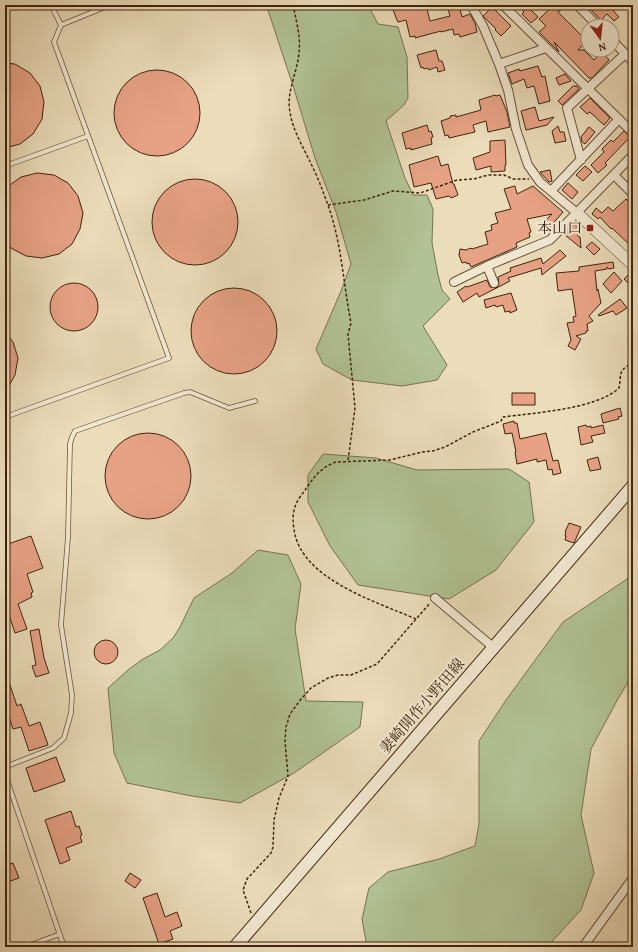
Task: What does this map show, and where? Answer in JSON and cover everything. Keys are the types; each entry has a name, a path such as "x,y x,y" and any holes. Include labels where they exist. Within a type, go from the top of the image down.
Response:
{"main road":[{"name":"妻崎開作小野田線","path":"235,947 633,486"}],"street":[{"path":"471,5 483,26 499,64 508,90 516,129 524,154 528,165 536,178 612,244 633,265"},
{"path":"503,5 633,133"},
{"path":"577,5 590,18"},
{"path":"499,64 546,48"},
{"path":"620,49 633,62"},
{"path":"581,160 567,108 625,54"},
{"path":"551,191 619,119"},
{"path":"454,282 487,266 550,240 633,155"},
{"path":"614,175 633,194"},
{"path":"487,266 494,283"},
{"path":"435,598 494,648"},
{"path":"583,947 633,878"}],"lane":[{"path":"51,5 61,25"},
{"path":"5,417 169,358 54,42 61,25 110,5"},
{"path":"5,166 88,136"},
{"path":"5,767 53,748 64,738 69,720 72,695 61,625 68,537 70,444 76,431 184,393 190,392 229,408 255,401"},
{"path":"5,774 64,947"},
{"path":"25,947 60,934"}],"path":[{"path":"293,5 298,30 299,52 296,72 289,98 290,112 295,130 314,170 328,205 338,236 351,323 348,334 355,408 348,461"},
{"path":"328,205 364,200 392,191 420,193 457,180 474,179 488,175 504,175 513,179 527,180 536,178"},
{"path":"416,619 341,586 316,569 303,554 294,532 293,519 295,504 320,470 336,462 390,460 445,448 473,432 501,421 503,417 557,410 594,401 615,392 619,388 620,374 622,370 633,363"},
{"path":"255,924 243,890 244,884 271,853 273,847 274,820 279,798 288,776 285,741 286,727 290,714 301,699 317,684 335,675 351,675 377,664 435,598"}],"green space":[{"path":"267,5 368,5 378,24 398,27 407,57 408,98 404,105 386,121 405,178 413,195 427,195 433,209 432,243 438,275 442,290 450,299 423,326 447,365 437,380 402,386 352,380 323,364 316,349 351,264 336,212 315,158"},
{"path":"323,454 376,458 417,470 509,469 529,482 534,522 496,570 449,599 358,585 330,546 308,502 308,475"},
{"path":"258,550 288,555 301,584 295,629 306,701 363,702 360,727 294,773 240,803 192,796 127,783 114,753 108,688 128,670 143,659 160,650 173,638 194,598 232,573"},
{"path":"633,575 633,674 591,749 581,815 594,873 581,910 547,947 367,947 362,919 369,888 388,872 439,859 475,846 479,824 479,741 506,700 563,622"}],"building":[{"path":"397,5 426,5 430,21 450,16 447,5 459,5 462,17 470,14 475,23 477,32 460,37 459,34 454,35 453,29 415,38 415,36 410,37 406,20 398,22 397,20 392,7"},
{"path":"517,5 526,5 538,17 531,23 522,14 524,12"},
{"path":"554,5 558,5 562,9 558,12 580,34 580,48 578,50 580,50 580,58 592,58 594,60 596,58 607,58 609,60 592,78 589,78 554,42 559,52 539,32 546,26 539,19"},
{"path":"586,5 608,5 619,17 611,18 607,14 603,18 599,18"},
{"path":"492,7 511,26 501,36 483,16"},
{"path":"436,50 439,61 442,61 445,70 438,72 437,67 429,70 428,68 421,68 417,55"},
{"path":"5,63 15,64 30,73 40,86 44,102 42,119 33,134 20,144 5,148"},
{"path":"538,66 542,77 545,76 550,101 539,104 534,86 527,88 524,79 512,84 508,73 519,69 520,71"},
{"path":"157,70 173,74 187,83 196,97 200,113 196,129 187,143 173,152 157,156 141,152 127,143 118,129 114,113 118,97 127,83 141,74"},
{"path":"565,74 571,81 559,85 556,78"},
{"path":"573,86 577,86 579,89 562,105 558,101"},
{"path":"500,95 507,112 510,127 488,132 486,121 473,125 475,132 449,138 448,135 445,136 441,121 450,118 450,116 456,115 456,117 481,110 479,100"},
{"path":"590,98 610,118 604,125 590,112 587,114 580,107"},
{"path":"535,107 539,121 554,117 547,125 526,130 521,111"},
{"path":"427,125 429,132 431,131 433,137 431,138 432,144 411,150 411,148 406,149 402,133"},
{"path":"558,126 560,132 564,132 566,141 555,143 552,131"},
{"path":"589,127 595,132 585,144 582,142 581,137"},
{"path":"624,131 630,137 605,163 607,165 598,173 591,165 604,152 602,149 611,140 613,142"},
{"path":"505,140 505,171 491,172 491,166 476,170 473,158 490,152 490,141"},
{"path":"438,156 441,166 448,164 453,184 458,195 451,198 449,196 436,199 431,183 414,187 409,165"},
{"path":"585,166 592,172 583,181 576,175"},
{"path":"550,170 552,181 549,182 540,172"},
{"path":"37,173 54,175 68,183 78,196 83,213 80,229 72,244 59,254 42,258 26,256 11,248 5,240 5,191 7,187 21,177"},
{"path":"195,179 211,183 225,192 234,206 238,222 234,238 225,252 211,261 195,265 179,261 165,252 156,238 152,222 156,206 165,192 179,183"},
{"path":"568,183 578,192 572,199 562,190"},
{"path":"515,186 517,194 533,186 563,212 550,227 544,222 552,214 527,219 531,232 529,233 530,237 516,243 517,247 471,267 469,263 462,263 459,255 460,249 472,249 488,244 485,232 492,230 491,225 498,223 495,213 511,209 504,189"},
{"path":"626,199 633,206 633,248 612,228 611,229 600,217 598,219 592,214 596,208 602,213 608,207 613,211"},
{"path":"574,224 581,230 577,235 580,237 581,248 565,235"},
{"path":"592,242 600,249 594,255 586,247"},
{"path":"560,250 566,256 542,275 541,268 508,278 510,281 479,297 477,293 463,302 457,292 466,286 467,287 487,280 490,287 496,288 499,284 498,277 511,271 510,268 541,258 543,264"},
{"path":"613,262 614,268 609,269 607,267 607,269 595,271 597,291 598,289 601,303 589,316 593,321 587,324 588,331 576,336 581,339 575,350 568,346 571,340 567,323 574,322 573,317 576,316 572,289 558,291 556,273 579,271 579,267"},
{"path":"614,272 622,281 611,293 603,284"},
{"path":"631,272 633,272 633,288 624,279"},
{"path":"74,283 83,285 91,290 96,298 98,307 96,316 91,324 83,329 74,331 65,329 57,324 52,316 50,307 52,298 57,290 65,285"},
{"path":"234,288 250,292 264,301 273,315 277,331 273,347 264,361 250,370 234,374 218,370 204,361 195,347 191,331 195,315 204,301 218,292"},
{"path":"511,293 517,310 510,313 510,311 505,312 503,305 496,307 495,305 486,308 484,300"},
{"path":"620,299 627,308 616,315 613,311 599,316 598,315"},
{"path":"5,331 13,342 18,358 15,375 5,393"},
{"path":"512,393 535,393 535,405 512,405"},
{"path":"620,408 622,416 618,417 619,419 603,423 601,414"},
{"path":"514,421 514,423 517,423 520,439 546,433 553,461 558,460 561,473 553,475 552,469 548,470 546,460 537,462 537,459 517,464 512,433 505,434 503,424"},
{"path":"586,425 587,427 591,426 591,428 603,425 605,433 591,436 593,442 581,445 578,427"},
{"path":"148,433 164,437 178,446 187,460 191,476 187,492 178,506 164,515 148,519 132,515 118,506 109,492 105,476 109,460 118,446 132,437"},
{"path":"598,457 601,469 590,471 587,460"},
{"path":"569,523 581,527 574,543 565,540 565,532"},
{"path":"31,536 43,568 27,574 33,592 31,593 32,597 18,604 27,629 15,633 9,615 5,617 5,545"},
{"path":"39,629 44,658 49,673 36,677 32,666 36,665 30,631"},
{"path":"106,640 111,641 117,647 117,657 111,663 106,664 101,663 95,657 94,652 95,647 101,641"},
{"path":"6,673 17,706 21,704 29,726 40,722 48,745 29,751 21,727 13,729 5,704"},
{"path":"56,757 65,781 34,792 26,768"},
{"path":"71,811 76,827 79,826 82,835 80,836 82,842 66,848 70,860 60,864 45,820"},
{"path":"13,863 19,878 5,883 5,866"},
{"path":"130,873 141,880 135,888 125,881"},
{"path":"157,893 165,917 177,912 182,926 170,931 173,939 159,944 143,898"}],"place":[{"name":"本山口","path":"590,228"}]}
